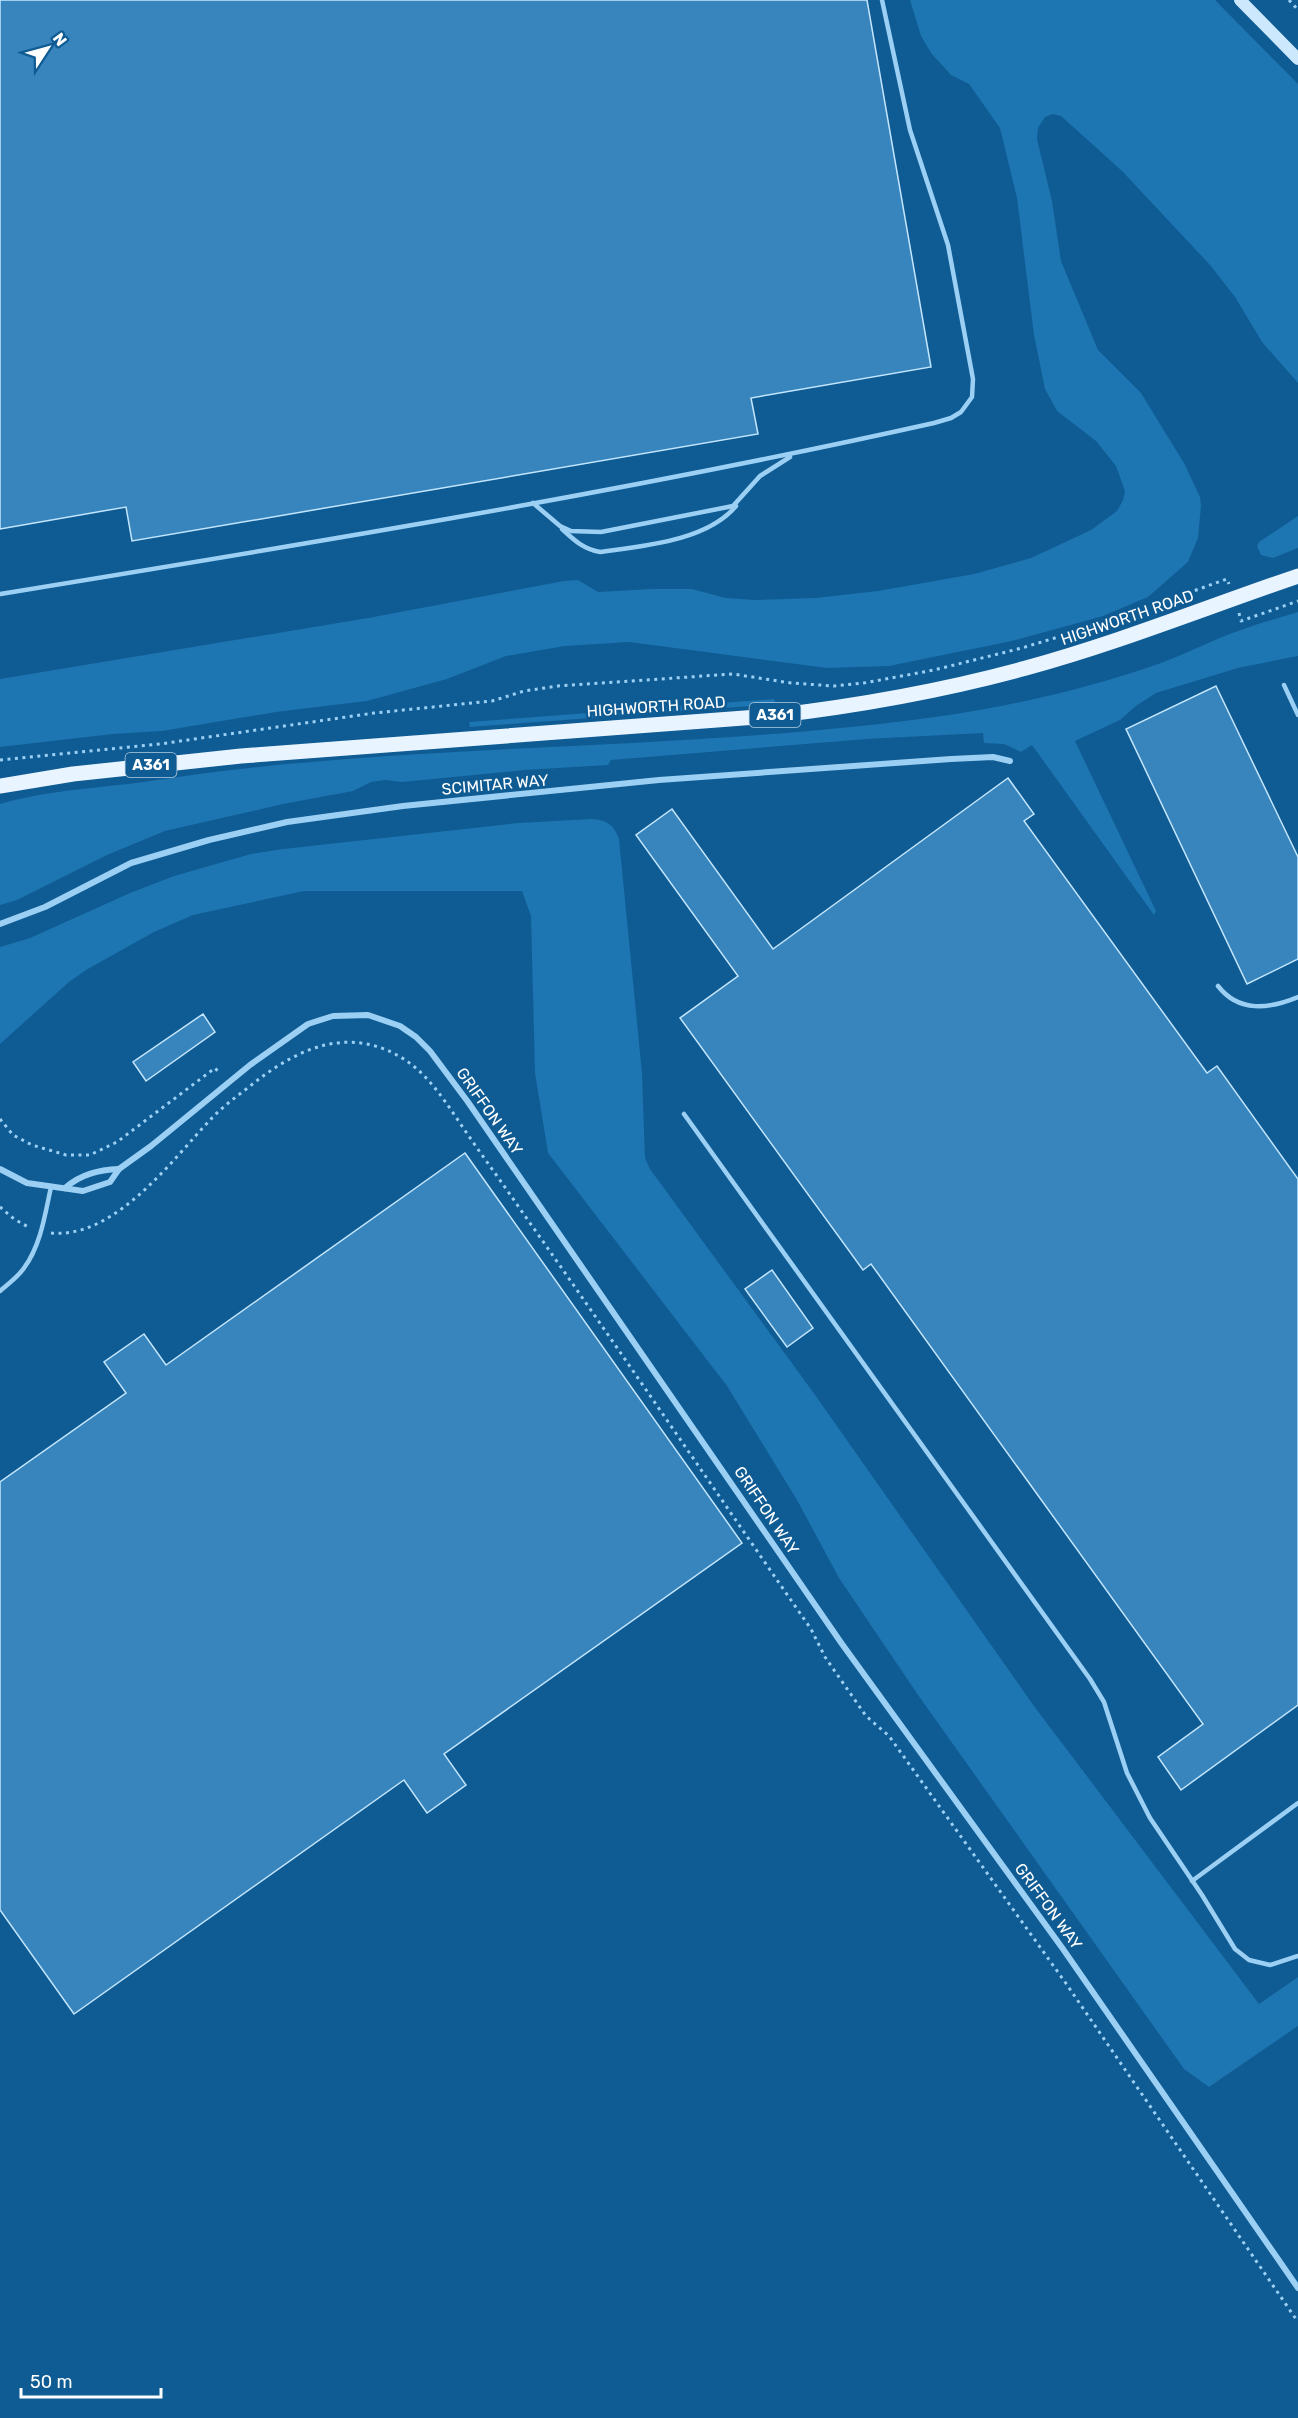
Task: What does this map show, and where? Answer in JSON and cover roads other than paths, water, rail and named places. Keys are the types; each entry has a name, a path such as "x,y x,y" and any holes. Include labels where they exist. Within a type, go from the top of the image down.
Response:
{"main road":[{"path":"1240,0 1298,59"},
{"name":"HIGHWORTH ROAD","path":"0,786 73,774 241,756 771,716 843,707 895,698 1026,668 1108,643 1298,576"}],"street":[{"name":"SCIMITAR WAY","path":"0,924 45,907 131,863 209,840 287,822 403,806 659,780 951,759 993,758 1010,761"},
{"name":"GRIFFON WAY","path":"0,1169 27,1183 83,1191 99,1187 110,1182 119,1169 152,1146 250,1065 308,1024 333,1016 368,1016 400,1026 416,1037 468,1102 842,1644 1064,1949 1298,2288"},
{"name":"GRIFFON WAY","path":"65,1188 77,1178 105,1170 119,1169"}],"lane":[{"path":"0,594 533,503 795,454 951,418 961,412 968,404 974,389 968,346 948,245 910,130 882,0"},
{"path":"533,503 580,545 589,550 600,552 689,536 724,518 760,476 775,464 795,454"},
{"path":"560,526 571,531 601,532 719,510 733,506 739,501"},
{"path":"1284,685 1298,715"},
{"path":"1218,986 1226,996 1238,1004 1255,1007 1277,1006 1298,997"},
{"path":"684,1114 1090,1679 1104,1702 1127,1773 1150,1818 1235,1950 1249,1960 1270,1965 1298,1956"},
{"path":"0,1291 24,1268 41,1231 51,1187"},
{"path":"1192,1881 1298,1803"}]}
